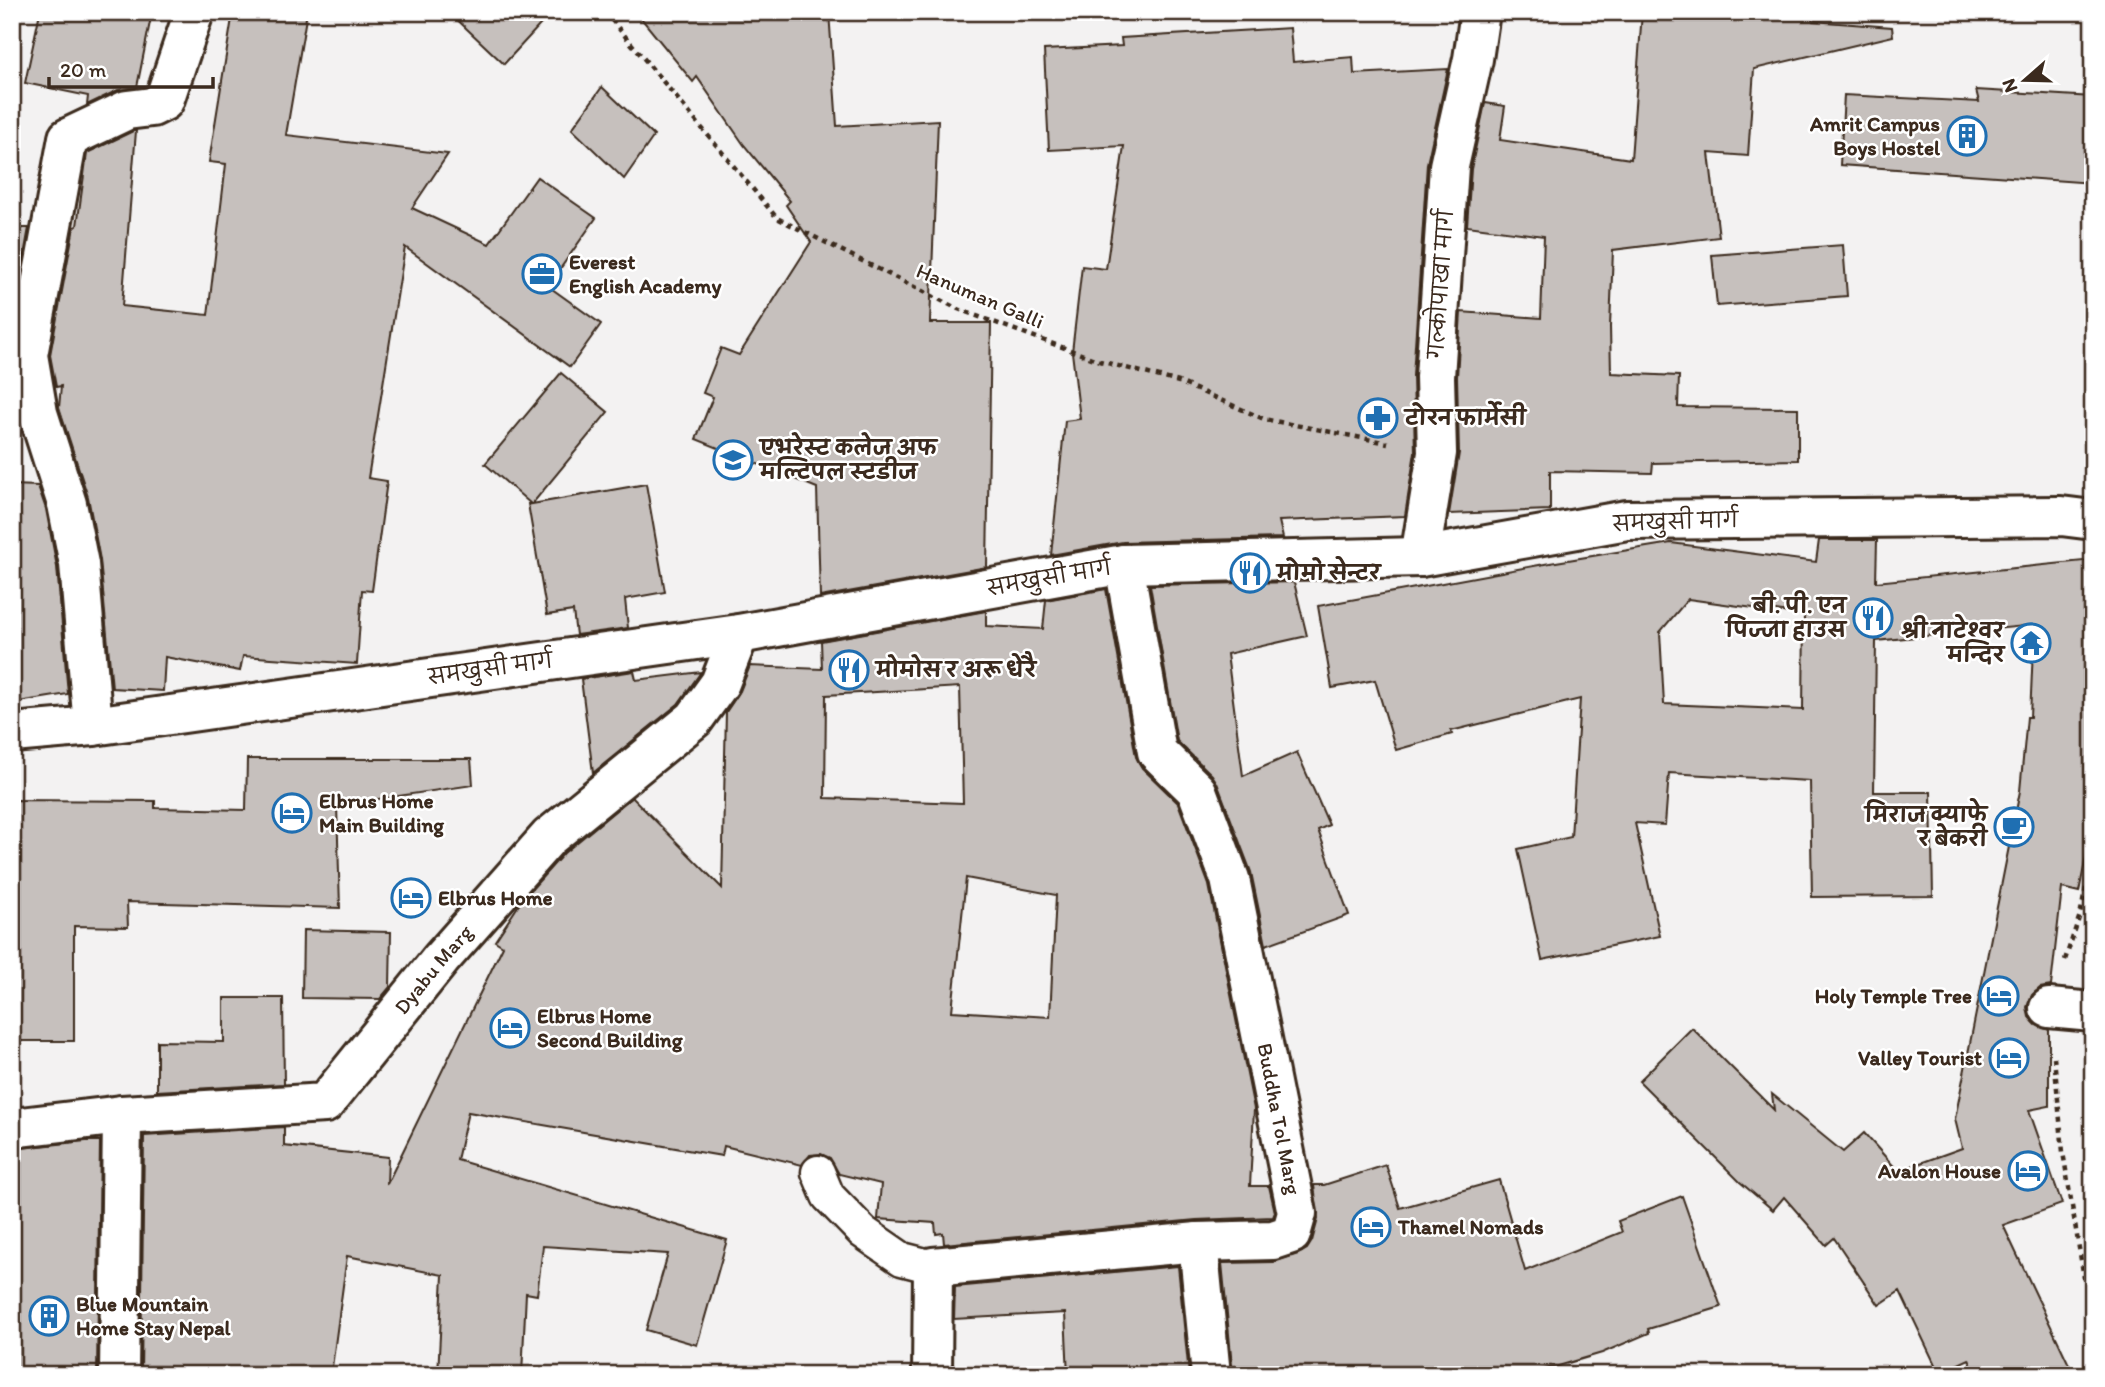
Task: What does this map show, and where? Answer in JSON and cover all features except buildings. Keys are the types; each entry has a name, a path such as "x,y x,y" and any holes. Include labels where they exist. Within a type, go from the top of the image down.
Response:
{"street":[{"path":"93,726 79,564 67,504 38,413 29,355 68,138 127,110 152,107 164,101 194,12"},
{"name":"गल्कोपाखा मार्ग","path":"1419,557 1437,453 1435,377 1449,166 1473,59 1480,12"},
{"name":"समखुसी मार्ग","path":"12,733 93,726 740,634 1124,564 1419,557 1627,520 2047,516 2093,520"},
{"name":"Buddha Tol Marg","path":"933,1267 1198,1242 1273,1240 1291,1234 1297,1213 1230,878 1197,791 1157,752 1124,564"},
{"name":"Dyabu Marg","path":"12,1128 122,1115 325,1103 441,959 549,837 694,719 720,683 740,634"},
{"path":"2049,1008 2093,1012"},
{"path":"119,1375 122,1115"},
{"path":"1198,1242 1211,1375"},
{"path":"932,1375 933,1267"}],"lane":[{"path":"818,1172 828,1196 863,1231 902,1259 933,1267"}],"path":[{"name":"Hanuman Galli","path":"605,12 776,218 958,309 1100,361 1180,383 1264,419 1437,453"},
{"path":"2093,856 2080,915 2049,1008 2063,1152 2093,1332"}],"place":[{"name":"Amrit Campus Boys Hostel","path":"1967,136"},
{"name":"Everest English Academy","path":"542,274"},
{"name":"टोरन फार्मेसी","path":"1378,418"},
{"name":"एभरेस्ट कलेज अफ मल्टिपल स्टडीज","path":"733,460"},
{"name":"मोमो सेन्टर","path":"1250,573"},
{"name":"बी. पी. एन पिज्जा हाउस","path":"1873,618"},
{"name":"श्री नाटेश्वर मन्दिर","path":"2031,643"},
{"name":"मोमोस र अरू धेरै","path":"849,670"},
{"name":"Elbrus Home Main Building","path":"292,813"},
{"name":"मिराज क्याफे र बेकरी","path":"2014,827"},
{"name":"Elbrus Home","path":"411,898"},
{"name":"Holy Temple Tree","path":"1999,996"},
{"name":"Elbrus Home Second Building","path":"510,1028"},
{"name":"Valley Tourist","path":"2009,1058"},
{"name":"Avalon House","path":"2028,1171"},
{"name":"Thamel Nomads","path":"1371,1227"},
{"name":"Blue Mountain Home Stay Nepal","path":"49,1316"}]}
